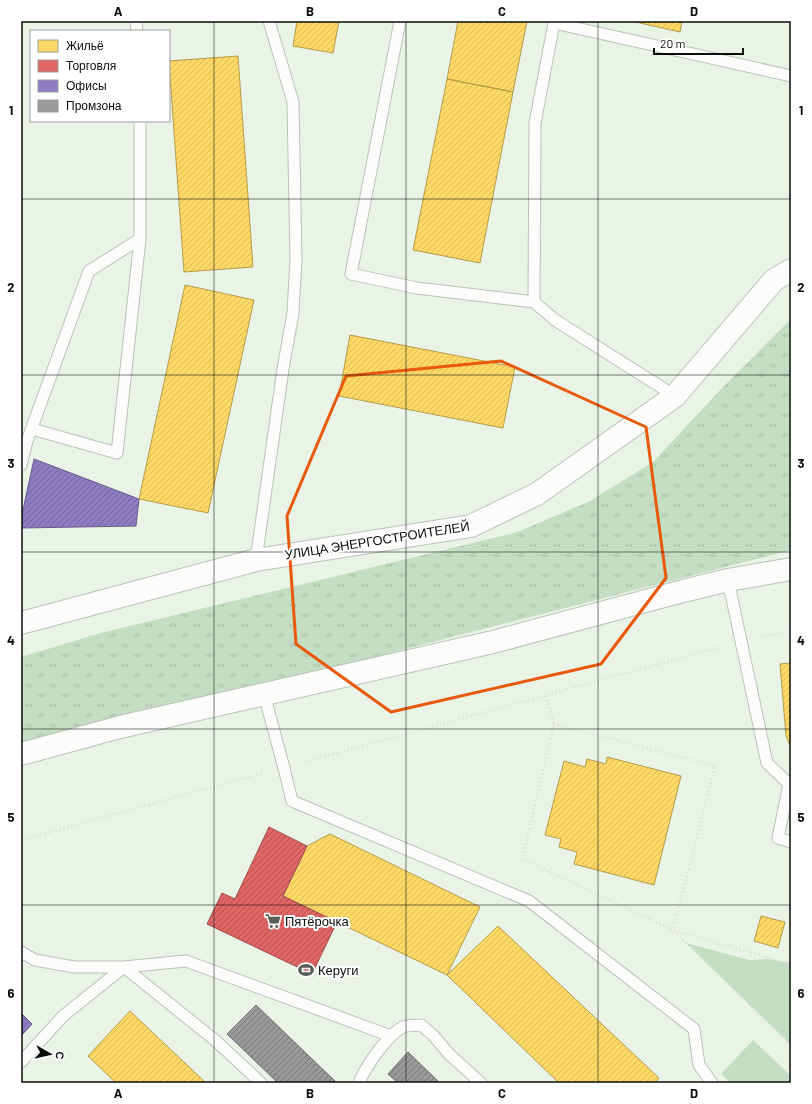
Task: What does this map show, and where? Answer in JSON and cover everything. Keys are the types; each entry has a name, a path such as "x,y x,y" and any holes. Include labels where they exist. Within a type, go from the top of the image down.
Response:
{"street":[{"name":"УЛИЦА ЭНЕРГОСТРОИТЕЛЕЙ","path":"21,623 256,560 471,526 537,494 675,396 774,280 791,270"},
{"path":"21,754 120,727 493,642 728,580 791,569"}],"lane":[{"path":"256,560 283,369 294,313 296,260 293,102 269,21"},
{"path":"400,21 351,274 417,288 534,302 555,320 675,396"},
{"path":"534,302 535,123 554,23 791,76"},
{"path":"32,429 118,453 140,239 140,122"},
{"path":"21,465 27,441 89,271 140,239"},
{"path":"728,580 767,763 790,784 778,838 791,842"},
{"path":"264,694 292,801 530,901 694,1029 699,1065 712,1083"},
{"path":"21,952 35,960 74,967 124,967 186,961 390,1036"},
{"path":"21,1062 63,1016 124,967"},
{"path":"124,967 216,1041 261,1083"},
{"path":"361,1083 360,1080 368,1065 390,1036 404,1026 421,1026 433,1035 449,1054 481,1083"}],"path":[{"path":"21,840 741,642 791,631"},
{"path":"546,696 554,724 522,859 673,930 791,964"},
{"path":"554,724 715,766 673,930"},
{"path":"673,930 791,1045"}],"highlighted area":[{"path":"501,361 646,427 666,578 601,664 391,712 296,644 287,516 346,376"}],"green space":[{"path":"791,319 791,550 21,748 21,657 101,633 518,532 590,501 653,462 723,387"},
{"path":"686,943 749,960 768,959 791,963 791,1045"},
{"path":"753,1040 791,1076 791,1083 731,1083 721,1074"}],"building: Жильё":[{"path":"297,21 339,21 333,53 293,46"},
{"path":"458,21 527,21 513,92 447,79"},
{"path":"631,21 682,21 680,32"},
{"path":"238,56 253,267 184,272 170,61"},
{"path":"447,79 513,92 480,263 413,250"},
{"path":"185,285 254,300 208,513 139,499"},
{"path":"350,335 515,367 503,428 339,396"},
{"path":"791,663 791,748 786,736 780,664"},
{"path":"607,757 681,776 654,885 574,864 577,852 559,847 561,839 545,835 564,761 585,767 587,759 606,764"},
{"path":"330,834 480,907 447,975 283,896 307,846"},
{"path":"761,916 785,922 778,948 754,941"},
{"path":"498,926 659,1078 655,1083 559,1083 447,975"},
{"path":"130,1011 206,1083 116,1083 88,1056"}],"building: Торговля":[{"path":"269,827 307,846 283,896 337,922 312,974 207,924 222,893 235,899"}],"building: Офисы":[{"path":"34,459 139,499 136,526 21,528 21,519"},
{"path":"21,1013 32,1024 21,1036"}],"building: Промзона":[{"path":"256,1005 337,1083 278,1083 227,1034"},
{"path":"408,1052 440,1083 398,1083 388,1074"}],"place":[{"name":"Пятёрочка","path":"273,921"},
{"name":"Керуги","path":"306,970"}]}
